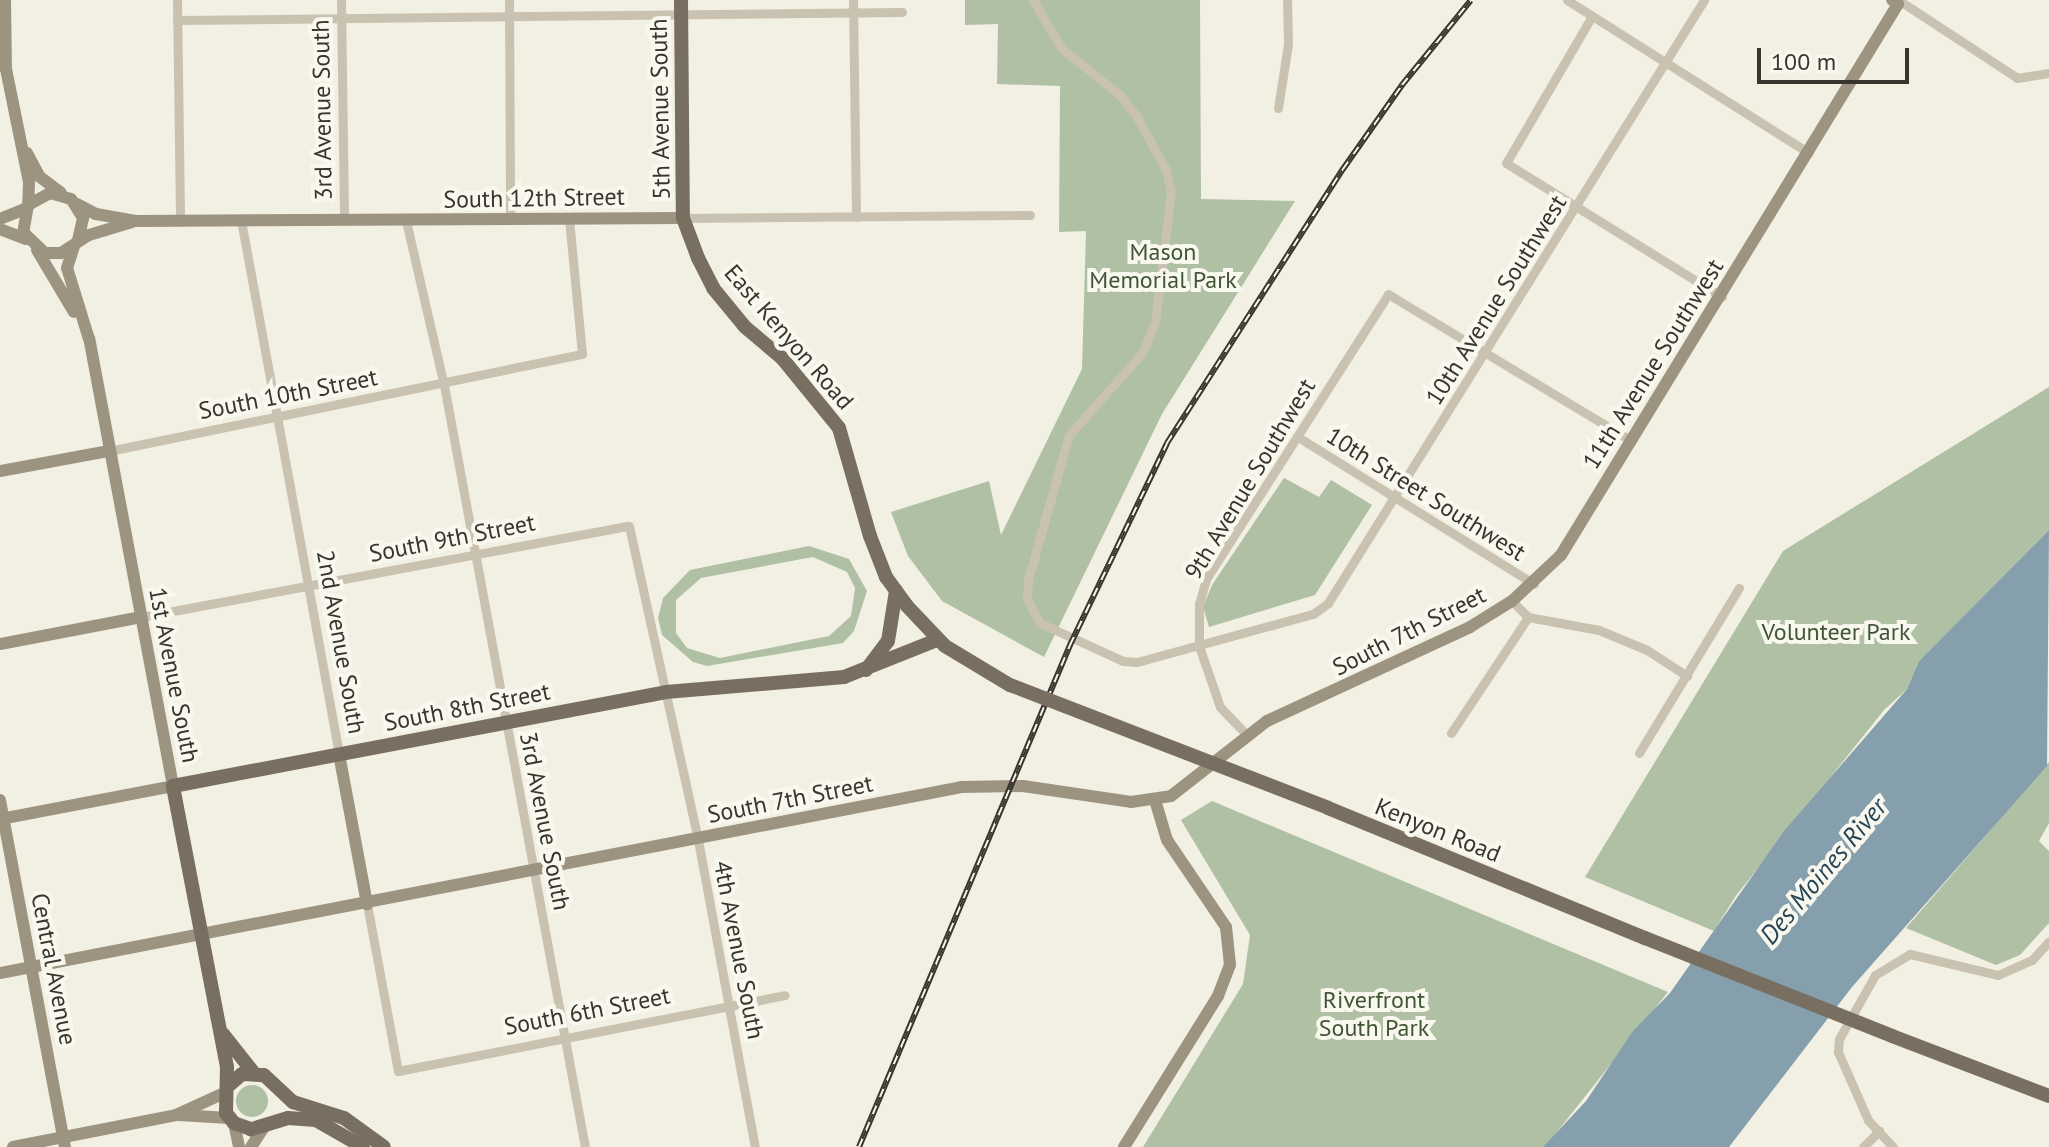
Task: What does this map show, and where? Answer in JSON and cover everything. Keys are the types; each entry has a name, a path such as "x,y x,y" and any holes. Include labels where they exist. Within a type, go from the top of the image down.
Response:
{"main road":[{"name":"5th Avenue South","path":"681,7 683,218"},
{"name":"East Kenyon Road","path":"683,218 713,288 745,327 782,358 839,428 869,533"},
{"name":"Kenyon Road","path":"869,533 896,591 937,640 1010,685 1328,808 1645,938 2049,1096"},
{"path":"866,671 888,641 896,591"},
{"name":"South 8th Street","path":"173,786 666,692 810,681 866,671 937,640"},
{"name":"1st Avenue South","path":"173,786 232,1121"},
{"name":"1st Avenue South","path":"216,1020 230,1047 253,1072 277,1087"},
{"path":"226,1090 236,1077 253,1072"},
{"path":"267,1125 281,1104 277,1087"},
{"path":"277,1087 293,1102 344,1118 384,1147"},
{"path":"232,1121 251,1129 288,1118 316,1120 363,1147"}],"street":[{"path":"5,0 2,20 17,132 29,182 26,239"},
{"path":"177,0 180,220"},
{"name":"3rd Avenue South","path":"341,0 344,220"},
{"path":"509,0 510,220"},
{"path":"853,0 856,217"},
{"path":"1033,0 1061,48 1120,95 1137,117 1154,143 1171,192 1155,322 1143,352 1069,435 1028,580 1027,599 1040,623 1109,655 1137,662 1199,646"},
{"path":"1278,108 1288,44 1287,0"},
{"path":"1567,0 1809,153"},
{"name":"10th Avenue Southwest","path":"1199,646 1313,614 1328,603 1578,207 1704,0"},
{"path":"1897,1 2017,78 2049,73"},
{"name":"11th Avenue Southwest","path":"1512,601 1534,584 1561,555 1722,297 1897,1"},
{"path":"177,20 509,16 681,7 902,12"},
{"path":"1592,16 1506,163 1722,297"},
{"path":"0,229 26,239 37,250 61,253 77,242 83,218 77,204 40,177 17,132"},
{"path":"0,219 27,207 42,194 65,195"},
{"name":"South 12th Street","path":"77,204 96,214 135,221 1030,215"},
{"name":"2nd Avenue South","path":"241,220 398,1071"},
{"name":"South 10th Street","path":"0,471 444,385 582,354 569,220"},
{"name":"South 12th Street","path":"77,242 135,221"},
{"name":"3rd Avenue South","path":"406,221 444,385 585,1147"},
{"name":"1st Avenue South","path":"77,242 67,268 89,339 173,786"},
{"name":"1st Avenue South","path":"37,250 89,339"},
{"name":"9th Avenue Southwest","path":"1246,734 1220,707 1199,646 1199,604 1206,579 1388,294 1485,355"},
{"path":"1485,355 1630,440"},
{"name":"10th Street Southwest","path":"1298,437 1394,500 1534,584"},
{"name":"South 9th Street","path":"0,644 629,526"},
{"name":"4th Avenue South","path":"629,526 698,840 755,1147"},
{"path":"1639,753 1739,588"},
{"path":"1512,601 1528,617 1599,630 1647,650 1687,676"},
{"name":"South 7th Street","path":"0,973 995,784 1115,801 1155,800 1190,786 1246,734 1427,650 1512,601"},
{"path":"1451,733 1528,617"},
{"name":"South 8th Street","path":"2,818 173,786"},
{"name":"Central Avenue","path":"0,800 64,1142"},
{"path":"1124,1147 1218,996 1230,965 1226,927 1167,840 1155,800"},
{"path":"1893,1147 1859,1103 1838,1052 1839,1039 1875,975 1910,954 1998,975 2020,968 2049,941"},
{"name":"South 6th Street","path":"398,1071 785,995"},
{"path":"13,1147 64,1142 176,1115 226,1090"},
{"path":"176,1115 232,1121"},
{"name":"1st Avenue South","path":"232,1121 239,1147"},
{"path":"251,1147 267,1125"},
{"path":"1863,1147 1879,1131"}],"green space":[{"name":"Mason Memorial Park","path":"965,0 1200,0 1201,199 1295,201 1162,414 1044,657 942,601 908,556 891,512 989,481 1001,535 1082,369 1086,231 1059,232 1060,86 997,84 998,24 965,25"},
{"name":"Volunteer Park","path":"2049,387 2049,530 1919,661 1907,689 1884,710 1735,897 1714,931 1585,877 1783,551"},
{"path":"1284,478 1319,497 1331,480 1372,505 1315,595 1209,627 1203,607 1212,585"},
{"path":"809,546 849,559 867,591 854,631 843,643 707,666 693,662 662,635 658,618 663,598 690,570","holes":["813,557 847,572 855,588 851,616 829,636 720,658 687,648 676,633 676,600 701,578"]},
{"path":"2049,762 2049,823 2039,841 2049,851 2049,923 2020,955 1996,965 1906,928"},
{"name":"Riverfront South Park","path":"1212,801 1668,992 1545,1147 1143,1147 1243,984 1250,935 1181,820"},
{"path":"252,1085 264,1089 268,1101 264,1113 252,1117 240,1113 236,1101 240,1089"}],"water":[{"name":"Des Moines River","path":"2049,530 2047,766 1852,987 1729,1147 1543,1147 1586,1101 1633,1031 1670,993 1784,831 1907,689 1919,661"}],"railway":[{"path":"859,1147 1070,645 1167,443 1343,169 1402,85 1471,0"}]}
